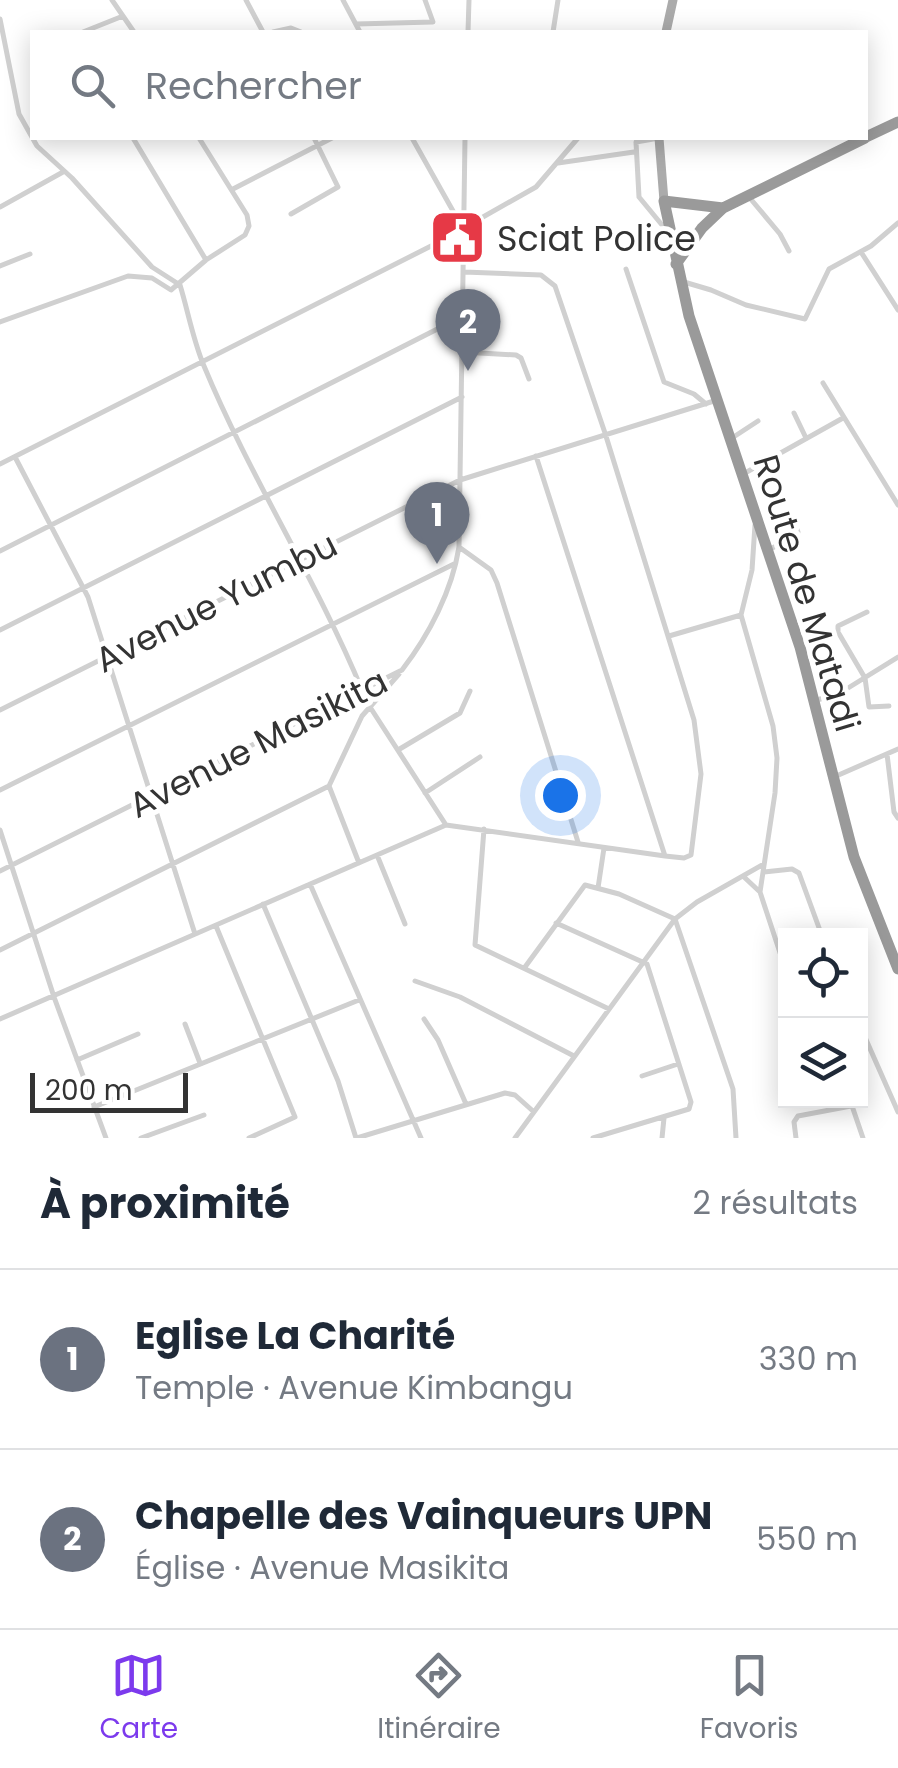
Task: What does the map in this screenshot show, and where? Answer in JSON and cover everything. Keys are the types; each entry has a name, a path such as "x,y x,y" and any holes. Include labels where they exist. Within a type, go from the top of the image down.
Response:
{"highway":[{"path":"868,136 898,122"},
{"path":"676,264 702,228 723,208 859,140"},
{"path":"664,201 723,208"},
{"name":"Route de Matadi","path":"664,201 668,232 711,402 730,440 800,646 854,857 898,968"}],"main road":[{"path":"666,30 673,0"},
{"path":"659,140 664,201"}],"street":[{"path":"113,0 133,30"},
{"path":"246,0 262,30"},
{"path":"343,0 359,30"},
{"path":"356,24 434,22 425,0"},
{"path":"468,30 469,0"},
{"path":"553,30 558,0"},
{"path":"88,30 124,16"},
{"path":"0,19 21,120 30,133"},
{"path":"35,140 152,266 180,284 202,362 234,433 333,623 362,690"},
{"path":"134,140 206,260"},
{"path":"0,322 128,276 152,278 168,290 248,230 247,215 200,140"},
{"path":"292,214 338,187 315,140"},
{"path":"232,190 328,140"},
{"path":"413,140 463,229"},
{"name":"Avenue Masikita","path":"0,871 402,670 422,644 456,563 458,546 465,140"},
{"path":"0,464 463,229 536,187 576,140"},
{"path":"648,140 636,142 634,152 640,197 668,232"},
{"path":"557,163 634,152"},
{"path":"0,206 63,172"},
{"path":"747,195 790,251"},
{"path":"680,280 746,305 796,320 805,319 824,276 898,223"},
{"path":"861,252 898,310"},
{"path":"0,266 30,254"},
{"path":"626,269 664,382 711,402"},
{"path":"0,1019 446,825 664,856 684,858 691,854 700,756 694,720 605,433 552,280 541,275 464,272"},
{"path":"0,551 463,316"},
{"path":"462,352 516,355 529,379"},
{"path":"823,383 897,503"},
{"path":"0,630 462,397"},
{"name":"Avenue Yumbu","path":"0,710 460,480 711,402"},
{"path":"794,413 806,438"},
{"path":"742,474 843,418"},
{"path":"730,440 758,421"},
{"path":"15,456 83,589 110,656 195,935"},
{"path":"536,456 664,856"},
{"path":"768,550 798,535 790,514"},
{"path":"757,518 752,570 740,615 764,688 777,758 776,793 760,892"},
{"path":"458,546 491,570 497,583 578,842"},
{"path":"0,790 456,563"},
{"path":"867,612 838,626 838,630 865,678 869,708 889,706"},
{"path":"669,636 740,615"},
{"path":"814,701 840,693 898,658"},
{"path":"0,950 330,786 352,734 402,670"},
{"path":"398,750 447,718 460,714 470,691"},
{"path":"370,707 446,825"},
{"path":"834,778 898,749"},
{"path":"886,754 898,818"},
{"path":"425,792 480,756"},
{"path":"330,786 359,863"},
{"path":"484,829 476,945 609,1009"},
{"path":"0,830 54,997 106,1138"},
{"path":"598,888 604,848"},
{"path":"377,856 405,924"},
{"path":"515,1138 675,919 766,863"},
{"path":"764,872 799,872 819,928"},
{"path":"744,877 760,892 778,947"},
{"path":"310,884 421,1138"},
{"path":"526,968 585,885 675,919 733,1089 736,1138"},
{"path":"263,904 338,1081 357,1138 510,1093 534,1112"},
{"path":"556,923 644,961 690,1106 664,1118 593,1138"},
{"path":"216,926 295,1117 250,1138"},
{"path":"414,981 460,997 574,1056"},
{"path":"94,1107 359,1000"},
{"path":"424,1019 438,1040 466,1104"},
{"path":"185,1024 200,1064"},
{"path":"77,1060 138,1034"},
{"path":"868,1044 898,1112"},
{"path":"642,1076 678,1064"},
{"path":"796,1138 794,1122 798,1116 833,1108"},
{"path":"852,1108 863,1138"},
{"path":"141,1138 204,1115"},
{"path":"662,1138 664,1118"}],"place":[{"name":"Sciat Police","path":"458,238"},
{"name":"Chapelle des Vainqueurs UPN","path":"468,371"},
{"name":"Eglise La Charité","path":"437,564"}]}
